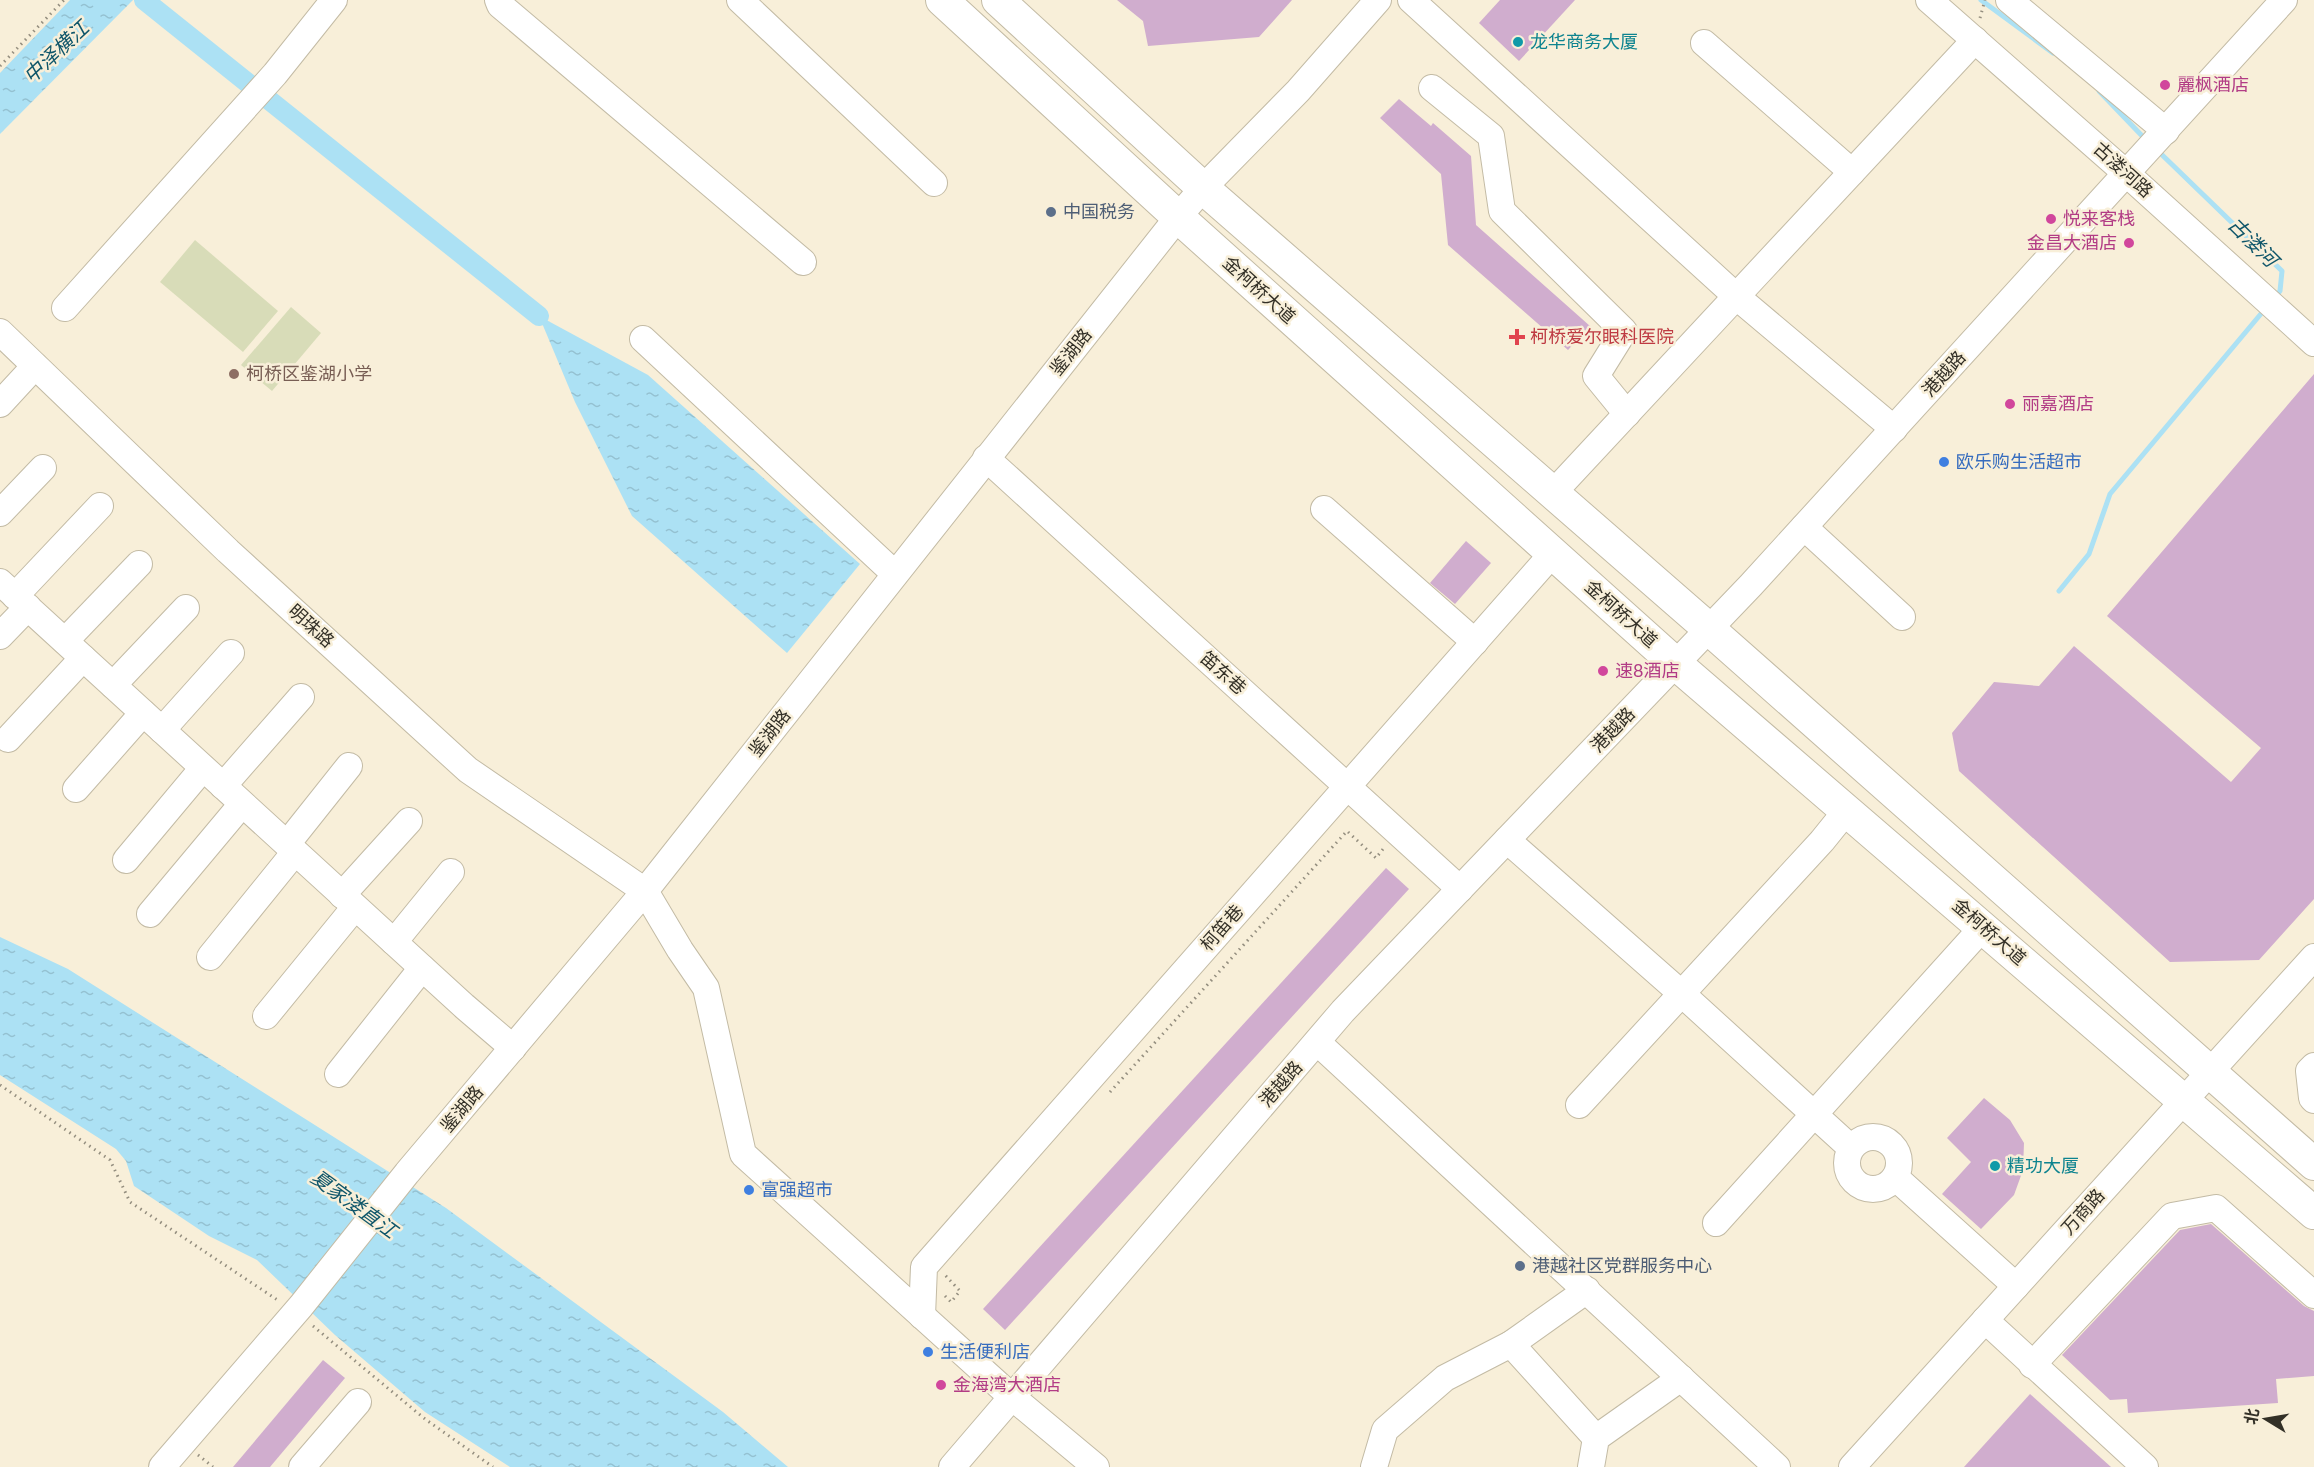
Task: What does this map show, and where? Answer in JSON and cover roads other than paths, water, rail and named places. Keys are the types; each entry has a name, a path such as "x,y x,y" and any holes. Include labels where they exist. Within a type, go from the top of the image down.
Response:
{"main road":[{"name":"金柯桥大道","path":"942,0 1178,217 1676,664 2314,1213"},
{"path":"998,0 1203,188 1710,629 2314,1164"}],"street":[{"path":"65,308 275,74 334,0"},
{"path":"498,0 500,5 803,262"},
{"path":"740,0 934,183"},
{"name":"鉴湖路","path":"162,1467 298,1309 407,1173 645,891 1178,217 1203,188 1298,91 1378,0"},
{"path":"1411,0 1737,297 1894,429"},
{"name":"古溇河路","path":"1929,0 2314,342"},
{"path":"2009,0 2157,140"},
{"name":"港越路","path":"952,1467 1343,1011 1710,629 2284,0"},
{"path":"1553,493 1975,40"},
{"path":"1704,43 1852,172"},
{"path":"1432,88 1491,136 1503,211 1624,331 1596,376 1627,414"},
{"name":"明珠路","path":"0,332 228,551 468,770 645,891"},
{"path":"643,339 895,574"},
{"path":"0,404 35,366"},
{"name":"笛东巷","path":"986,458 1460,889"},
{"path":"0,513 43,468"},
{"path":"0,636 14,595 99,506"},
{"path":"1324,509 1474,642"},
{"path":"1804,527 1902,617"},
{"name":"柯笛巷","path":"922,1316 924,1267 1553,553"},
{"path":"8,739 139,564"},
{"path":"14,595 422,968 513,1048"},
{"path":"113,685 186,608"},
{"path":"162,730 231,653"},
{"path":"223,786 302,697"},
{"path":"76,789 143,712"},
{"path":"210,957 349,765"},
{"path":"126,860 203,768"},
{"path":"150,914 242,804"},
{"path":"1579,1105 1822,841 1847,810"},
{"path":"266,1016 409,821"},
{"path":"1507,840 1682,993 1851,1148"},
{"path":"394,942 451,872"},
{"path":"645,891 706,988 743,1154 1012,1397 1096,1467"},
{"path":"1716,1223 1983,927"},
{"name":"万商路","path":"1852,1467 2314,957"},
{"path":"338,1074 422,968"},
{"path":"1317,1042 1777,1467"},
{"path":"2314,1066 2309,1071 2314,1100"},
{"path":"1868,1136 1888,1140 1900,1158 1896,1178 1878,1190 1858,1185 1847,1168 1851,1148 1868,1136"},
{"path":"1896,1178 2016,1286"},
{"path":"2032,1365 2172,1216 2216,1208 2314,1295"},
{"path":"1374,1467 1385,1430 1445,1378 1511,1344 1587,1290"},
{"path":"1985,1320 2145,1467"},
{"path":"1511,1344 1596,1438"},
{"path":"1591,1467 1596,1438 1681,1378"},
{"path":"302,1467 358,1402"}],"water":[{"name":"中泽横江","path":"70,0 133,0 0,134 0,73"},
{"path":"539,316 648,375 860,564 787,653 632,516 575,402"},
{"name":"夏家溇直江","path":"0,937 68,969 446,1208 723,1412 788,1467 510,1467 425,1412 335,1335 257,1260 209,1236 134,1186 126,1161 116,1149 0,1075"}],"waterway":[{"path":"144,0 539,316"},
{"name":"古溇河","path":"1981,0 2053,53"},
{"name":"古溇河","path":"2099,91 2147,141"},
{"name":"古溇河","path":"2156,149 2282,271 2280,291 2275,297"},
{"name":"古溇河","path":"2059,591 2089,554 2110,494 2265,309"}],"place":[{"name":"龙华商务大厦","path":"1518,42"},
{"name":"麗枫酒店","path":"2165,85"},
{"name":"中国税务","path":"1051,212"},
{"name":"悦来客栈","path":"2051,219"},
{"name":"金昌大酒店","path":"2129,243"},
{"name":"柯桥爱尔眼科医院","path":"1517,337"},
{"name":"柯桥区鉴湖小学","path":"234,374"},
{"name":"丽嘉酒店","path":"2010,404"},
{"name":"欧乐购生活超市","path":"1944,462"},
{"name":"速8酒店","path":"1603,671"},
{"name":"精功大厦","path":"1995,1166"},
{"name":"富强超市","path":"749,1190"},
{"name":"港越社区党群服务中心","path":"1520,1266"},
{"name":"生活便利店","path":"928,1352"},
{"name":"金海湾大酒店","path":"941,1385"}]}
